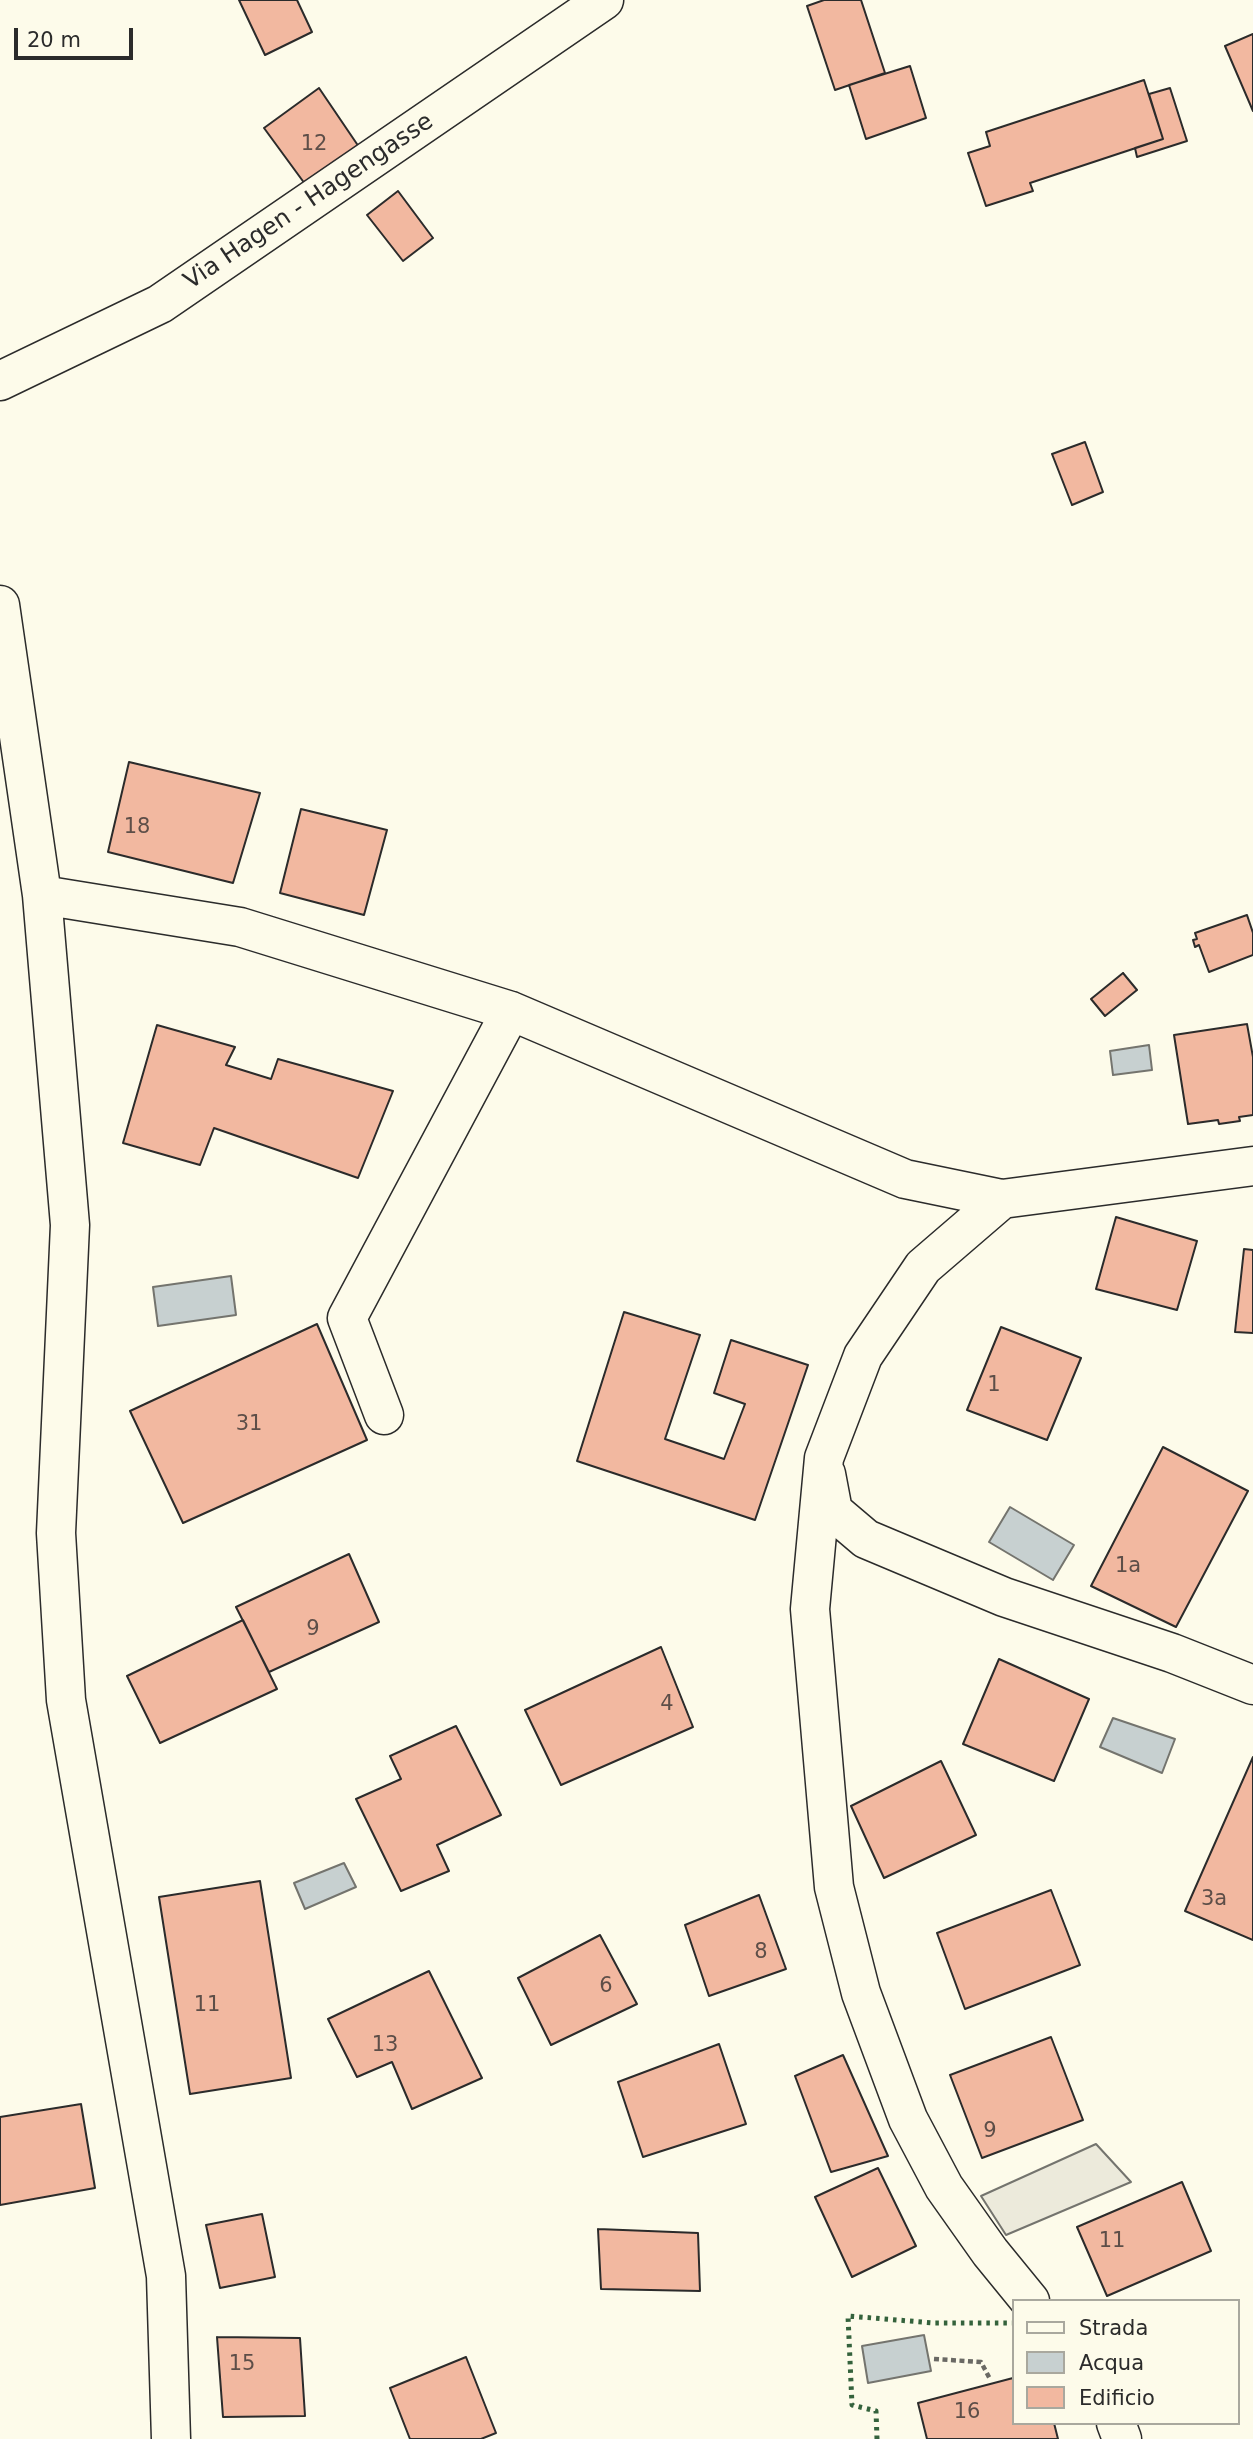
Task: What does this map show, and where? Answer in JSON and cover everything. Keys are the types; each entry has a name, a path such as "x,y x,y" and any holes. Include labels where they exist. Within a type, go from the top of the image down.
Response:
{"street":[{"name":"Via Hagen - Hagengasse","path":"0,380 160,304 604,0"},
{"path":"0,605 42,895 70,1225 56,1533 66,1700 166,2277 171,2439"},
{"path":"42,895 240,927 511,1011 905,1179 1002,1199 1253,1166"},
{"path":"384,1415 347,1318 511,1011"},
{"path":"1002,1199 923,1267 863,1356 824,1458 810,1609 834,1887 861,1993 908,2119 944,2187 990,2252 1028,2299"},
{"path":"824,1458 833,1511 866,1539 1004,1597 1172,1653 1253,1685"}],"path":[{"path":"934,2359 981,2362 990,2379"}],"shaded area":[{"path":"1096,2144 1131,2182 1006,2235 981,2196"}],"water":[{"path":"1149,1045 1152,1070 1113,1075 1110,1051"},
{"path":"231,1276 236,1315 158,1326 153,1287"},
{"path":"1010,1507 1074,1545 1053,1580 989,1542"},
{"path":"1113,1718 1175,1739 1162,1773 1100,1747"},
{"path":"344,1863 356,1887 305,1909 294,1883"},
{"path":"924,2335 931,2371 868,2383 862,2346"}],"building":[{"path":"239,0 297,0 312,32 265,55"},
{"path":"824,0 861,0 885,73 835,90 807,6"},
{"path":"1253,34 1253,111 1225,46"},
{"path":"910,66 926,118 866,139 849,85"},
{"path":"1144,80 1163,139 1030,183 1033,191 986,206 968,153 990,146 986,132"},
{"path":"319,88 359,147 305,184 264,128"},
{"path":"1170,88 1187,141 1137,157 1135,148 1163,139 1149,94"},
{"path":"398,191 433,238 403,261 367,215"},
{"path":"1085,442 1103,492 1072,505 1052,454"},
{"path":"129,762 260,793 233,883 108,852"},
{"path":"301,809 387,830 364,915 280,893"},
{"path":"1247,915 1253,933 1253,955 1209,972 1199,945 1195,947 1195,933"},
{"path":"1123,973 1137,990 1105,1016 1091,999"},
{"path":"1247,1024 1253,1057 1253,1115 1239,1117 1240,1121 1219,1124 1218,1120 1188,1124 1174,1035"},
{"path":"157,1025 235,1047 226,1065 271,1079 278,1059 393,1091 358,1178 214,1128 200,1165 123,1143"},
{"path":"1116,1217 1197,1241 1177,1310 1096,1289"},
{"path":"1244,1249 1253,1250 1253,1333 1235,1332"},
{"path":"624,1312 700,1335 665,1439 724,1459 745,1404 714,1393 731,1340 808,1365 755,1520 577,1461"},
{"path":"317,1324 367,1440 183,1523 130,1411"},
{"path":"1001,1327 1081,1358 1047,1440 967,1410"},
{"path":"1163,1447 1248,1491 1176,1627 1091,1586"},
{"path":"349,1554 379,1622 269,1672 236,1607"},
{"path":"243,1620 277,1689 160,1743 127,1676"},
{"path":"661,1647 693,1727 561,1785 525,1710"},
{"path":"999,1659 1089,1699 1054,1781 963,1744"},
{"path":"456,1726 501,1815 437,1845 449,1871 401,1891 356,1799 401,1779 390,1756"},
{"path":"1253,1757 1253,1940 1185,1911"},
{"path":"941,1761 976,1835 884,1878 851,1806"},
{"path":"260,1881 291,2078 190,2094 159,1897"},
{"path":"1051,1890 1080,1965 965,2009 937,1933"},
{"path":"759,1895 786,1969 709,1996 685,1925"},
{"path":"600,1935 637,2004 551,2045 518,1978"},
{"path":"429,1971 482,2078 412,2109 392,2062 357,2077 328,2019"},
{"path":"1051,2037 1083,2120 982,2158 950,2075"},
{"path":"719,2044 746,2124 643,2157 618,2082"},
{"path":"843,2055 888,2156 831,2172 795,2076"},
{"path":"81,2104 95,2188 0,2205 0,2117"},
{"path":"878,2168 916,2246 852,2277 815,2197"},
{"path":"1182,2182 1211,2251 1107,2296 1077,2227"},
{"path":"262,2214 275,2277 220,2288 206,2225"},
{"path":"598,2229 698,2233 700,2291 601,2289"},
{"path":"217,2337 300,2338 305,2416 223,2417"},
{"path":"466,2357 496,2433 481,2439 410,2439 390,2388"},
{"path":"1012,2378 1012,2425 1054,2425 1058,2439 927,2439 918,2403"}],"hedge":[{"path":"877,2439 876,2411 852,2405 848,2316 934,2323 1012,2323"}]}
